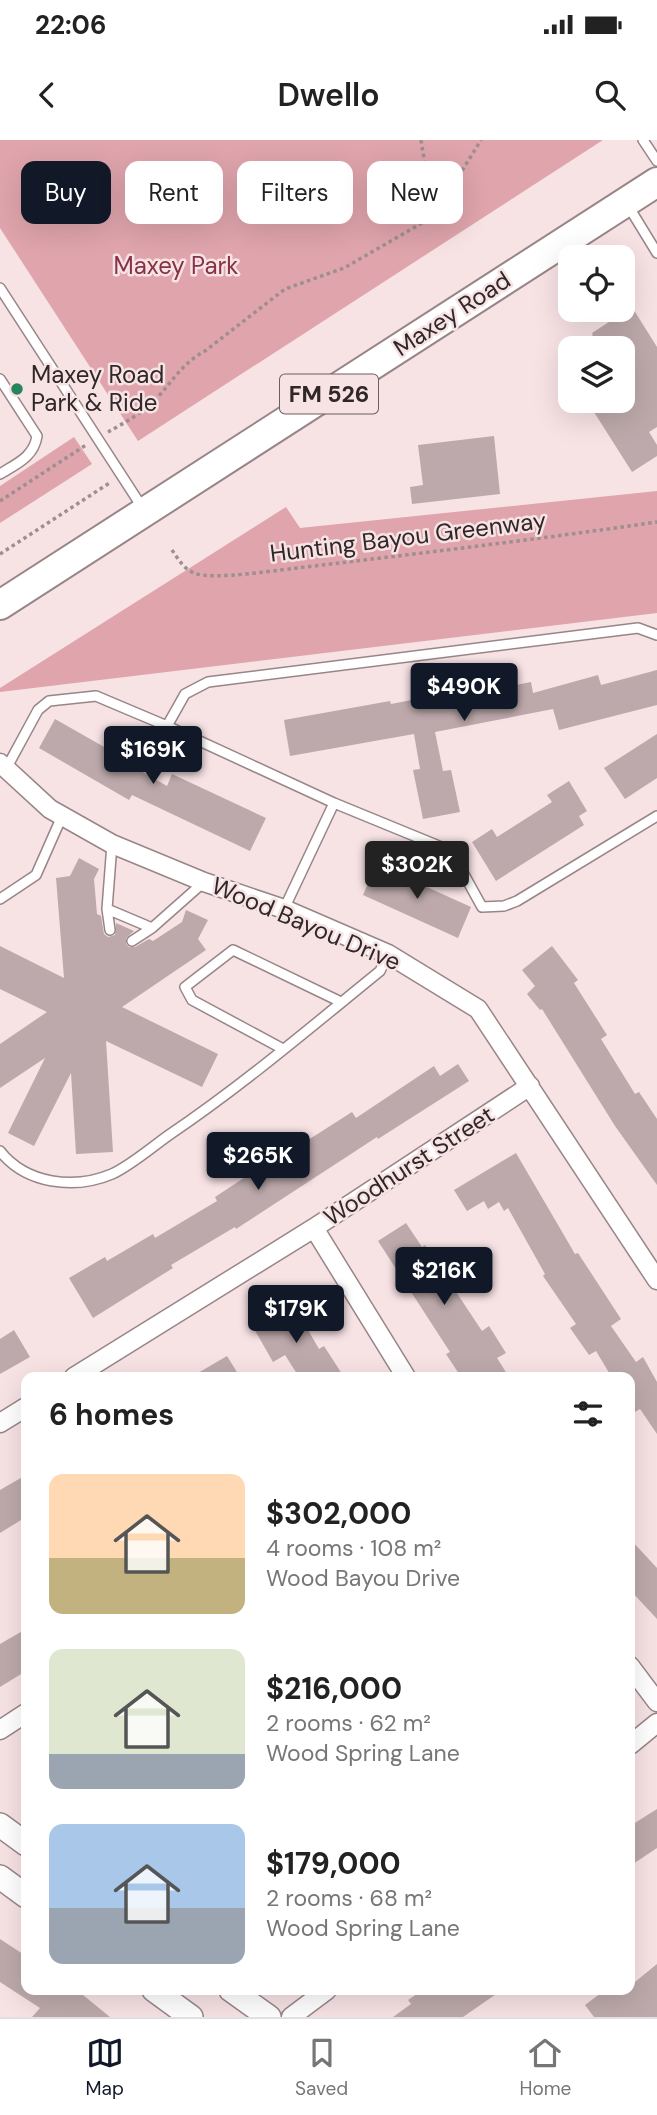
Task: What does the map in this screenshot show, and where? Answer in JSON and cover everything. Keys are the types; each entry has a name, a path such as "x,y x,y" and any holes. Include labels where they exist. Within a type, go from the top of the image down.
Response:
{"main road":[{"name":"Maxey Road","path":"0,605 657,182"}],"street":[{"name":"Wood Bayou Drive","path":"2,768 50,809 112,844 205,882 284,909 388,954 478,1009 657,1280"},
{"name":"Woodhurst Street","path":"82,1372 314,1228 530,1086"},
{"path":"314,1228 403,1372"},
{"path":"0,1423 21,1410"},
{"path":"635,1673 657,1703"},
{"path":"0,1730 21,1716"},
{"path":"635,1741 657,1723"},
{"path":"0,1825 21,1840"},
{"path":"0,1877 21,1892"},
{"path":"161,1995 191,2017"},
{"path":"238,1995 269,2017"},
{"path":"291,2017 320,1995"}],"lane":[{"path":"643,140 657,161"},
{"path":"626,202 657,253"},
{"path":"0,288 145,512"},
{"path":"0,379 37,436 35,448 29,456 0,474"},
{"path":"167,726 186,694 208,682 638,628 657,635"},
{"path":"2,768 38,710 49,701 96,696 334,803 451,851 482,907 504,906 517,901 657,816"},
{"path":"284,909 334,803"},
{"path":"0,899 36,875 63,814"},
{"path":"110,930 107,909 112,844"},
{"path":"132,941 152,928 205,882"},
{"path":"107,909 152,928"},
{"path":"283,1049 192,1000 185,987 233,950 341,1002"},
{"path":"0,1151 10,1163 46,1181 73,1183 113,1174 214,1105 380,971 388,954"}],"path":[{"path":"421,140 424,161"},
{"path":"463,169 481,140"},
{"path":"110,430 156,400 176,373 285,289 344,268 419,224"},
{"path":"0,500 79,449"},
{"path":"0,554 121,475"},
{"name":"Hunting Bayou Greenway","path":"172,550 182,565 192,573 249,573 522,542 657,522"}],"green space":[{"name":"Maxey Park","path":"0,140 603,140 138,441 0,228"},
{"path":"74,437 92,464 0,523 0,486"},
{"path":"657,491 657,613 0,692 0,688 286,507 300,528"}],"building":[{"path":"635,312 657,347 657,427 649,432 657,445 657,456 632,472 595,413 635,413 635,336 591,336 609,322 635,322"},
{"path":"494,436 500,494 412,504 410,487 423,485 418,445"},
{"path":"657,670 657,705 559,730 553,709 435,732 443,771 451,770 460,812 423,819 413,770 420,769 414,734 290,756 284,720 474,688 474,693 531,682 533,693 598,675 601,685"},
{"path":"55,719 106,748 109,743 143,763 139,770 167,786 172,774 266,818 250,851 132,795 129,800 39,748"},
{"path":"657,734 657,778 625,799 604,768"},
{"path":"569,781 587,811 579,816 584,825 496,881 472,842 492,829 497,837 552,802 547,795"},
{"path":"79,858 99,869 94,879 97,914 101,916 104,934 108,937 115,935 116,923 134,931 126,938 126,944 135,947 149,939 153,941 182,922 186,910 208,920 198,939 206,950 122,1007 218,1054 202,1087 106,1041 113,1152 76,1154 71,1073 34,1146 8,1133 45,1058 0,1088 0,1044 47,1012 0,989 0,946 64,978 56,878 70,876"},
{"path":"376,864 471,907 458,938 363,895"},
{"path":"552,946 578,980 574,983 607,1035 601,1039 635,1094 639,1092 657,1119 657,1185 615,1126 542,1009 540,1010 527,994 535,986 522,970"},
{"path":"458,1064 469,1081 236,1229 235,1227 171,1265 173,1268 93,1318 69,1278 105,1257 107,1261 153,1234 155,1238 217,1201 215,1197 262,1166 261,1164 303,1139 305,1142 352,1112 356,1118 434,1066 440,1076"},
{"path":"516,1153 575,1254 578,1253 621,1319 611,1326 636,1362 643,1357 657,1382 657,1434 640,1409 635,1412 635,1372 609,1372 596,1351 589,1355 570,1328 576,1324 543,1276 545,1274 508,1208 504,1211 499,1202 488,1209 484,1201 467,1211 454,1190"},
{"path":"406,1223 422,1247 425,1245 482,1331 489,1326 506,1353 497,1358 506,1372 458,1372 446,1354 450,1352 378,1241"},
{"path":"293,1304 319,1349 324,1346 341,1372 296,1372 285,1355 273,1362 253,1327"},
{"path":"14,1330 30,1357 0,1374 0,1339"},
{"path":"227,1356 237,1372 200,1372"},
{"path":"21,1478 21,1520 0,1533 0,1490"},
{"path":"635,1544 657,1568 657,1619 635,1595"},
{"path":"21,1632 21,1674 0,1687 0,1644"},
{"path":"657,1809 657,1848 635,1863 635,1823"},
{"path":"0,1939 21,1953 21,1995 83,1995 110,2017 32,2017 40,2008 0,1982"},
{"path":"657,1964 657,2017 594,2017 585,2005 598,1995 635,1995 635,1982"},
{"path":"416,1995 495,1995 463,2017 393,2017 411,2004 408,2000"}],"place":[{"name":"Maxey Road Park & Ride","path":"17,389"}]}
